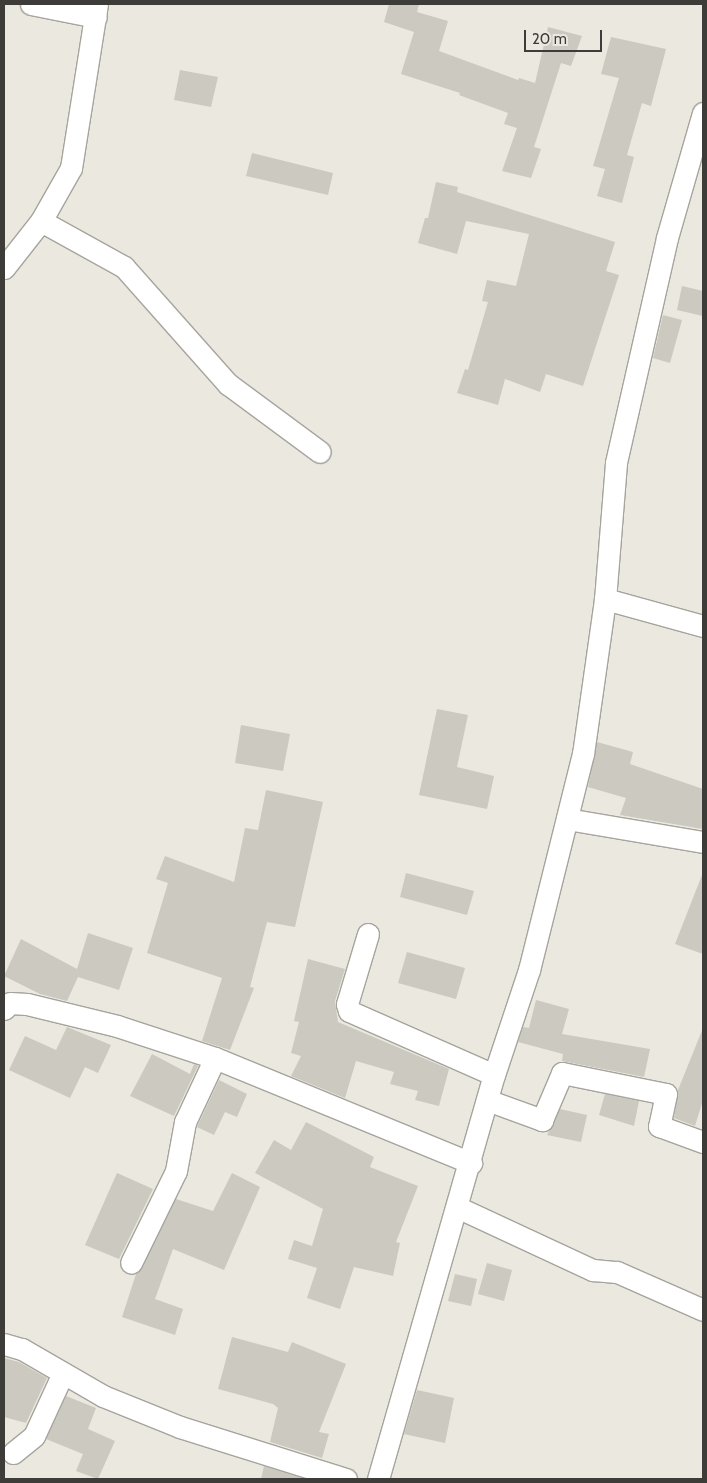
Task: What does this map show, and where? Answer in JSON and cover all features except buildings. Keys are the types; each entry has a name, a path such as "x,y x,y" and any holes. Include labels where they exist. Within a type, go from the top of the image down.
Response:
{"street":[{"path":"4,268 41,221 71,168 96,11 31,4"},
{"path":"378,1479 386,1443 412,1369 494,1075 529,970 583,754 604,599 616,463 667,238 703,113"},
{"path":"41,221 124,267 228,384 320,452"},
{"path":"604,599 703,626"},
{"path":"567,819 703,842"},
{"path":"368,934 347,1004 349,1011 494,1075"},
{"path":"4,1009 10,1003 27,1004 117,1026 214,1058 471,1163"},
{"path":"131,1263 176,1171 185,1122 214,1058"},
{"path":"487,1100 542,1120 562,1074 581,1077 666,1094 659,1126 703,1142"},
{"path":"458,1207 593,1270 616,1272 703,1310"},
{"path":"4,1344 22,1349 103,1396 180,1426 346,1479"},
{"path":"13,1453 34,1436 63,1373"}]}
